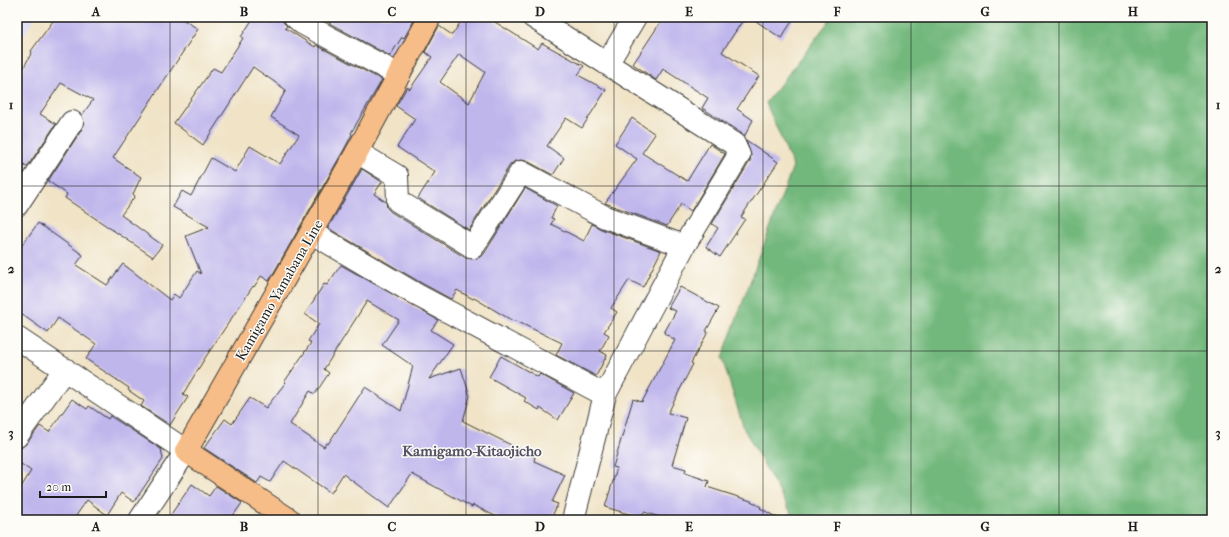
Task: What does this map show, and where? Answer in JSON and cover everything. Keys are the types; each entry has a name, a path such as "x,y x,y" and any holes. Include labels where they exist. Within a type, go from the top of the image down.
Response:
{"main road":[{"name":"Kamigamo Yamabana Line","path":"186,451 312,233 430,17"},
{"path":"186,451 290,520"}],"street":[{"path":"295,17 399,75"},
{"path":"533,17 734,144 738,155 684,246 605,395 579,518"},
{"path":"607,64 635,17"},
{"path":"17,205 72,122"},
{"path":"357,152 397,176 398,201 473,247 521,172 605,218 684,246"},
{"path":"312,233 417,296 605,395"},
{"path":"17,338 186,451 140,520"},
{"path":"17,436 65,369"}],"shaded area":[{"path":"17,17 35,17 17,46"}],"green space":[{"path":"832,17 1212,17 1212,520 795,520 744,429 722,358 793,166 766,103"}],"building":[{"path":"56,17 179,17 198,29 113,158 141,177 133,194 135,196 121,215 162,245 153,257 65,198 67,194 48,181 82,129 84,122 82,115 93,100 61,83 40,114 56,124 27,167 17,161 17,80 32,52 31,51"},
{"path":"254,17 283,17 283,22 287,26 285,28 315,47 316,45 382,80 269,281 261,276 254,287 253,286 183,394 188,397 170,425 141,406 144,401 128,390 129,388 86,359 96,344 58,318 48,333 17,311 17,252 38,223 83,255 76,265 107,285 123,264 170,300 174,294 179,298 197,271 201,274 186,236 209,227 173,207 182,191 191,196 211,158 235,172 250,146 280,164 299,135 271,117 286,90 253,67 203,145 174,123 213,68 221,72 243,38 241,37"},
{"path":"332,17 416,17 404,38 402,37 390,56 329,23"},
{"path":"464,17 487,17 538,49 542,43 584,66 578,75 606,90 582,128 566,118 547,146 564,158 553,175 527,161 515,161 510,165 469,230 418,198 435,172 397,147 415,119 396,106 407,87 410,89 432,57 425,52 439,26 452,35","holes":["459,54 485,72 469,103 440,82"]},
{"path":"664,17 745,17 722,52 759,76 737,109 753,120 744,137 741,133 702,108 708,98 663,69 656,80 633,64"},
{"path":"750,17 795,17 781,38"},
{"path":"632,118 655,134 642,153 687,181 710,144 725,154 691,211 681,204 667,226 605,203 637,159 615,144"},
{"path":"746,140 778,162 741,217 745,219 720,257 706,247 718,228 712,224 750,161 751,155"},
{"path":"362,169 382,182 374,194 386,202 387,208 391,212 466,258 478,258 484,254 525,188 557,206 551,218 554,219 551,224 584,241 592,224 601,229 661,251 643,287 629,280 611,308 617,312 604,332 609,335 600,351 607,355 596,376 556,355 562,343 514,320 513,321 474,298 473,299 457,290 451,299 328,228"},
{"path":"341,265 438,320 431,330 453,344 429,379 461,368 470,396 463,421 535,457 534,461 565,475 552,502 558,504 550,520 503,520 473,505 472,507 412,474 389,508 343,474 331,493 284,461 270,482 261,477 257,483 204,448 225,419 232,424 250,398 266,408 286,382 285,381 311,343 308,341 319,324 305,314 324,284 327,285","holes":["367,301 399,320 382,345 413,366 401,411 365,387 328,444 326,443 324,447 290,424 310,391 315,394 329,373 324,369"]},
{"path":"680,287 719,308 706,331 708,332 691,363 693,364 668,413 686,418 672,465 686,469 685,473 709,481 707,487 751,501 781,520 669,520 644,512 642,518 605,507 617,468 613,467 633,399 642,402 675,340 664,333 676,311 668,308"},
{"path":"501,356 538,377 540,374 574,393 558,420 540,408 539,410 524,401 526,398 489,377"},
{"path":"72,399 87,409 89,406 108,419 110,416 161,449 163,459 134,502 121,493 107,515 87,500 73,520 17,520 17,494 31,471 17,461 17,453 40,426 49,432"},
{"path":"192,484 209,496 216,486 242,503 230,520 167,520"}],"district":[{"name":"Kamigamo-Kitaojicho","path":"472,451"}]}
